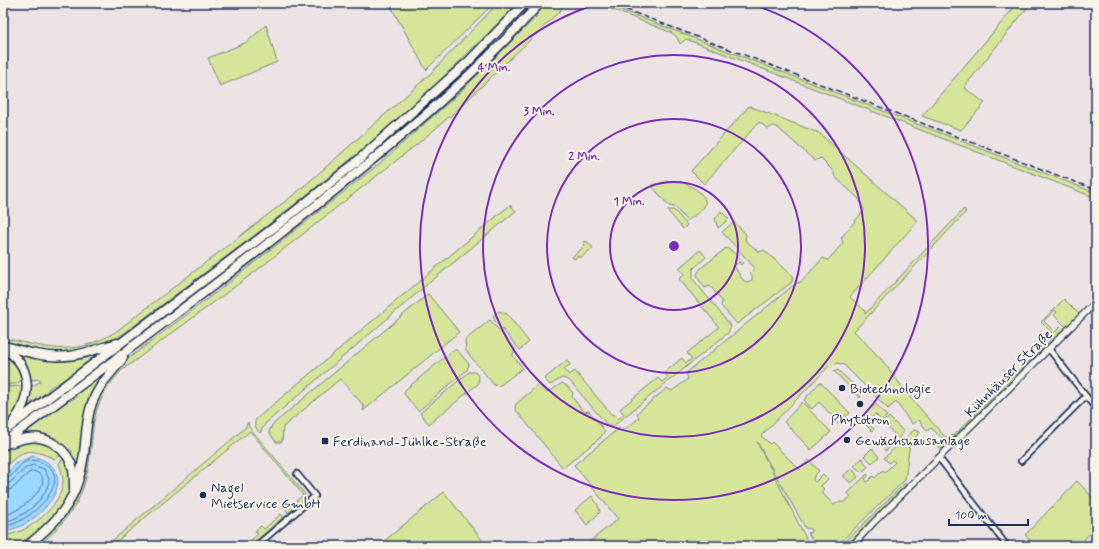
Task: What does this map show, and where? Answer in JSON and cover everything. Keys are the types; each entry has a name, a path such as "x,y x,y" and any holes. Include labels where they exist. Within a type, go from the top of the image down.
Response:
{"highway":[{"path":"3,432 284,220 354,164 469,61 524,3"},
{"path":"3,444 287,229 412,126 480,63 540,3"},
{"path":"3,347 36,354 62,357 84,354 125,340"},
{"path":"3,347 20,362 27,381 25,401 10,427"},
{"path":"27,546 43,533 62,514 77,487 92,403 103,381 129,348"},
{"path":"3,444 33,438 44,439 56,445 65,454 72,466 74,492"}],"street":[{"name":"Kühnhäuser Straße","path":"852,546 863,533 1096,302"},
{"path":"1049,349 1096,409"},
{"path":"1021,461 1086,396"},
{"path":"939,458 1007,546"},
{"path":"256,546 315,496 297,474"}],"green space":[{"path":"389,3 494,3 426,70"},
{"path":"498,3 518,3 456,65 391,125 294,205 126,332 102,347 56,354 3,343 3,338 46,347 71,348 84,346 114,333 296,193 429,75"},
{"path":"550,3 564,3 560,11 457,110 421,141 256,271 121,371 109,386 100,401 93,428 88,471 80,497 59,527 39,546 34,546 61,520 70,507 90,423 99,393 121,364 227,284 379,164 458,94 536,17 545,5 547,6"},
{"path":"596,3 603,3 1096,193 1096,198 686,39 680,44 677,37 672,33"},
{"path":"1018,3 1031,3 965,86 966,89 985,103 961,130 922,116"},
{"path":"266,25 277,62 220,86 208,58 247,42"},
{"path":"749,106 819,133 918,221 850,297 865,311 865,314 964,209 966,212 854,331 882,360 909,396 945,437 954,435 1050,341 1052,333 1041,322 1064,299 1079,314 1066,327 1054,315 1057,312 1055,310 1044,321 1055,332 1060,327 1063,330 942,449 938,446 943,439 931,428 927,431 919,420 912,424 896,402 888,409 844,365 838,363 829,366 761,436 770,444 772,442 799,469 809,460 819,471 814,476 813,480 815,482 823,474 828,479 821,486 824,489 821,492 834,505 838,502 844,502 851,497 848,493 867,474 868,476 865,479 867,482 873,476 875,478 883,470 885,472 895,462 892,460 889,463 884,458 914,430 921,432 910,442 905,480 836,546 816,546 808,533 811,532 810,528 806,529 757,442 810,546 584,546 618,519 574,465 619,428 624,430 639,418 637,413 667,388 672,391 688,379 686,373 795,284 802,281 823,258 828,260 843,243 841,238 864,210 859,199 834,176 834,172 820,158 815,161 777,127 773,126 768,129 759,122 704,184 691,171"},
{"path":"669,181 679,181 687,184 704,197 704,206 687,221 675,207 669,206 651,185"},
{"path":"510,205 516,211 423,288 265,424 260,433 255,425 256,419"},
{"path":"667,210 674,210 687,225 683,229"},
{"path":"721,211 729,219 718,228 715,219"},
{"path":"734,222 746,234 745,240 759,252 764,250 793,276 792,282 737,324 721,306 722,301 710,286 705,288 699,280 697,274 701,268 726,248 732,251 743,263 741,265 739,262 734,266 743,280 747,282 752,280 750,273 755,268 722,232"},
{"path":"584,241 588,242 593,248 580,258 578,256 574,259 572,257 585,246"},
{"path":"700,250 706,257 693,269 693,279 731,326 728,333 612,427 608,426 569,380 562,378 550,385 544,379 567,360 570,365 564,369 569,375 575,371 612,415 614,414 618,419 624,414 620,409 658,378 662,382 668,377 664,373 682,358 686,363 692,359 687,353 719,327 679,279 684,274 679,268"},
{"path":"428,294 459,332 363,411 364,406 340,379 283,427 282,442 276,442 269,432 272,425"},
{"path":"499,311 507,314 529,342 520,350 495,321 493,316"},
{"path":"490,320 515,349 513,356 523,368 499,386 494,385 466,351 465,340"},
{"path":"11,350 70,359 98,354 55,386 54,385 48,389 49,390 25,408 30,387 40,382 40,379 33,380 29,378"},
{"path":"453,350 457,350 469,364 467,370 418,411 404,394 405,390"},
{"path":"3,352 16,362 23,378 17,384 9,384 9,387 21,386 24,390 15,413 3,424"},
{"path":"838,370 861,392 859,394 861,397 860,398 834,371"},
{"path":"469,372 475,372 479,377 478,384 429,424 420,413"},
{"path":"105,373 106,374 98,384 78,476 70,455 72,451 70,449 67,450 21,436 69,400 70,401 76,397 75,395"},
{"path":"820,382 850,413 846,417 844,415 844,419 838,424 819,402 812,409 804,400"},
{"path":"562,383 573,393 572,397 584,412 589,411 605,431 600,438 563,468 515,409 516,404 538,385 546,392"},
{"path":"802,402 831,432 811,450 784,422"},
{"path":"876,404 887,416 882,421 875,414 867,422 874,429 872,431 860,419"},
{"path":"889,417 904,432 886,451 884,450 888,443 896,436 884,423"},
{"path":"248,422 249,427 305,494 304,499 288,513 286,510 303,495 250,431 111,546 106,546 245,428"},
{"path":"34,440 53,446 60,456 55,459 39,453 27,452 16,457 3,470 3,451 16,444"},
{"path":"872,448 879,457 872,463 864,456"},
{"path":"862,458 868,467 862,472 854,466"},
{"path":"63,459 66,459 70,469 71,486 69,495 58,513 41,529 23,541 14,546 3,546 3,535 12,534 32,525 50,509 57,500 63,481 59,463"},
{"path":"852,468 858,477 851,483 843,476"},
{"path":"1077,481 1096,501 1096,527 1078,546 1035,546 1025,535"},
{"path":"905,483 906,487 846,546 841,546"},
{"path":"444,492 487,546 378,546"},
{"path":"592,496 598,505 600,512 587,525 575,510"},
{"path":"281,514 283,517 250,546 244,546 258,534 255,531 261,526 264,529"}],"water":[{"path":"33,456 50,465 57,476 57,488 50,501 40,513 27,523 14,529 3,530 3,478 16,463"}],"railway":[{"path":"609,3 1096,190"}],"place":[{"name":"Biotechnologie","path":"842,388"},
{"name":"Phytotron","path":"860,404"},
{"name":"Gewächshausanlage","path":"847,440"},
{"name":"Ferdinand-Jühlke-Straße","path":"325,441"},
{"name":"Nagel Mietservice GmbH","path":"203,495"}]}
